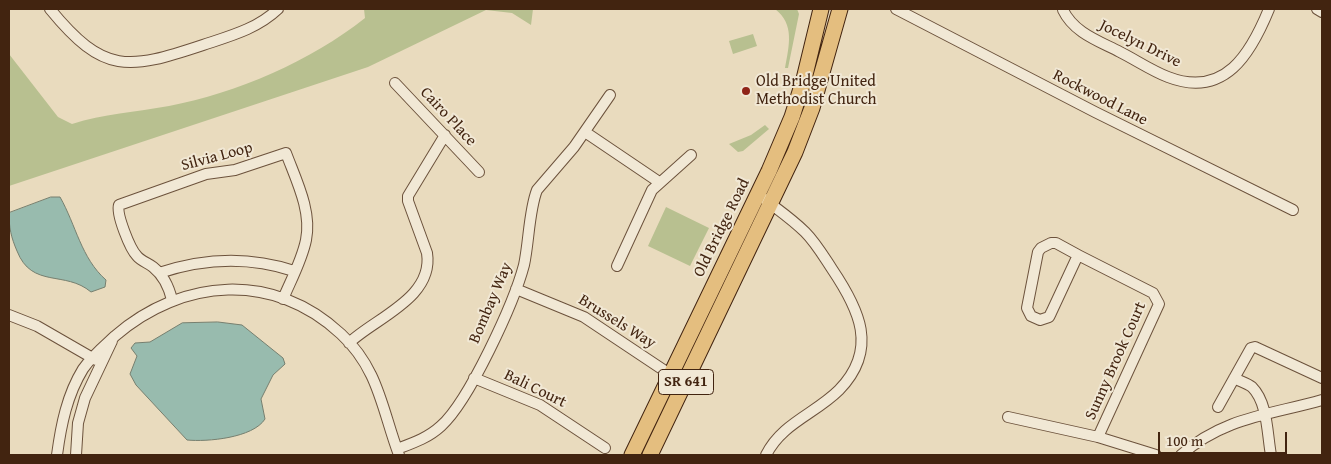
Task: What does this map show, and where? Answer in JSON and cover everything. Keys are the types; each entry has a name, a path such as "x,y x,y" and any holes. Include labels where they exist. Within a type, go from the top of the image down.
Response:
{"main road":[{"name":"Old Bridge Road","path":"632,455 758,194 792,117 822,9"},
{"name":"Old Bridge Road","path":"650,455 771,205 812,108 840,9"}],"street":[{"path":"50,9 92,51 109,59 132,63 156,60 227,38 258,24 278,9"},
{"name":"Rockwood Lane","path":"896,9 1094,112 1293,210"},
{"name":"Jocelyn Drive","path":"1063,10 1066,17 1081,32 1168,77 1192,81 1220,76 1241,61 1254,44 1269,9"},
{"path":"1317,9 1322,12"},
{"name":"Cairo Place","path":"395,83 479,172"},
{"name":"Bombay Way","path":"398,452 441,426 451,415 474,378 516,289 528,244 534,198 537,190 585,132 610,95"},
{"path":"585,132 659,182"},
{"path":"349,343 362,331 400,307 417,287 427,268 427,253 410,208 408,196 446,135"},
{"name":"Silvia Loop","path":"172,300 169,288 159,272 134,252 118,212 119,205 206,174 235,170 286,153 307,220 306,241 283,299"},
{"path":"617,266 649,196 659,182 692,156"},
{"path":"758,194 806,233 840,281 860,318 862,342 856,366 840,389 785,430 766,455"},
{"name":"Sunny Brook Court","path":"1078,255 1049,317 1040,320 1030,316 1027,308 1038,252 1046,244 1056,243 1153,293 1159,304 1098,437"},
{"path":"159,272 195,263 227,260 259,262 294,271"},
{"name":"Brussels Way","path":"516,289 584,317 671,374"},
{"path":"57,455 67,406 75,384 113,338 140,316 172,300 195,293 224,290 250,291 283,299 315,314 349,343 377,384 398,452"},
{"path":"9,315 36,326 96,360"},
{"path":"1218,407 1251,348 1255,346 1322,378"},
{"path":"76,455 82,407 96,360"},
{"name":"Bali Court","path":"474,378 540,405 605,448"},
{"path":"1234,378 1252,387 1258,395 1264,414 1271,455"},
{"path":"1181,455 1216,430 1232,423 1322,400"},
{"path":"1008,417 1098,437 1156,455"}],"green space":[{"path":"364,9 533,9 531,25 512,13 486,10 368,67 9,186 9,54 58,117 72,124 120,113 169,106 221,93 247,84 297,61 344,34 365,18"},
{"path":"775,9 797,9 799,14 788,68 785,68 789,44 788,28 786,21"},
{"path":"753,34 757,46 733,54 729,41"},
{"path":"765,125 769,129 743,151 738,152 729,144 751,135"},
{"path":"666,207 709,228 690,266 648,246"}],"shaded area":[{"path":"51,197 60,197 91,262 106,280 105,287 91,292 81,285 40,275 23,263 12,237 9,213"},
{"path":"218,322 242,325 283,358 285,364 273,375 261,399 265,419 259,425 251,431 240,435 217,439 187,440 136,385 130,374 137,356 131,348 135,343 150,342 182,323"}],"place":[{"name":"Old Bridge United Methodist Church","path":"746,91"}]}
